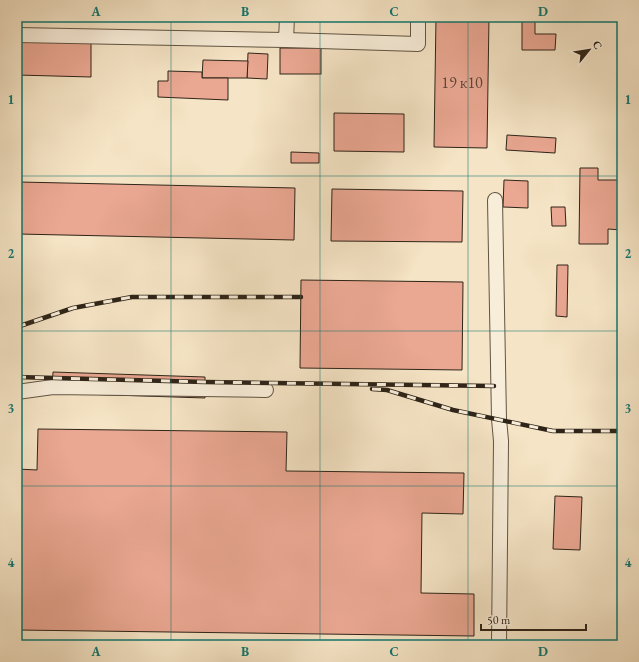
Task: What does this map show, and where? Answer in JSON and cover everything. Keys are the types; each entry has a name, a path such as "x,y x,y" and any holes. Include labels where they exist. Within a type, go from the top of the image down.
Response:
{"lane":[{"path":"286,40 287,17"},
{"path":"17,35 418,44 418,17"},
{"path":"495,200 499,419 501,440 499,645"},
{"path":"17,392 53,387 266,390"}],"building":[{"path":"77,17 265,17 265,20"},
{"path":"436,17 489,17 487,148 434,147"},
{"path":"522,17 535,17 535,34 556,34 555,50 522,50"},
{"path":"17,38 91,40 91,77 17,75"},
{"path":"280,48 321,48 321,74 280,74"},
{"path":"248,53 268,54 267,79 247,78"},
{"path":"203,60 248,61 247,78 202,78"},
{"path":"622,67 622,127 620,127"},
{"path":"168,71 202,72 202,78 228,78 228,100 158,97 158,81 168,81"},
{"path":"334,113 404,114 404,152 334,151"},
{"path":"507,135 556,138 555,153 506,150"},
{"path":"291,152 319,153 319,163 291,163"},
{"path":"580,168 598,168 598,180 622,180 622,230 608,229 608,244 579,244"},
{"path":"504,180 528,181 528,208 503,207"},
{"path":"19,182 295,188 294,240 18,234"},
{"path":"332,189 463,191 462,242 331,241"},
{"path":"551,207 565,207 566,226 552,226"},
{"path":"557,265 568,265 567,317 556,316"},
{"path":"301,280 463,282 462,370 300,368"},
{"path":"53,372 205,377 205,398 52,393"},
{"path":"38,429 287,432 286,471 464,473 463,514 422,513 421,593 474,594 474,636 17,630 17,469 37,470"},
{"path":"555,496 582,497 580,550 553,549"}],"railway":[{"path":"17,327 73,308 132,297 301,297"},
{"path":"17,377 205,382 494,386"},
{"path":"372,389 387,390 453,410 553,431 622,431"}]}
